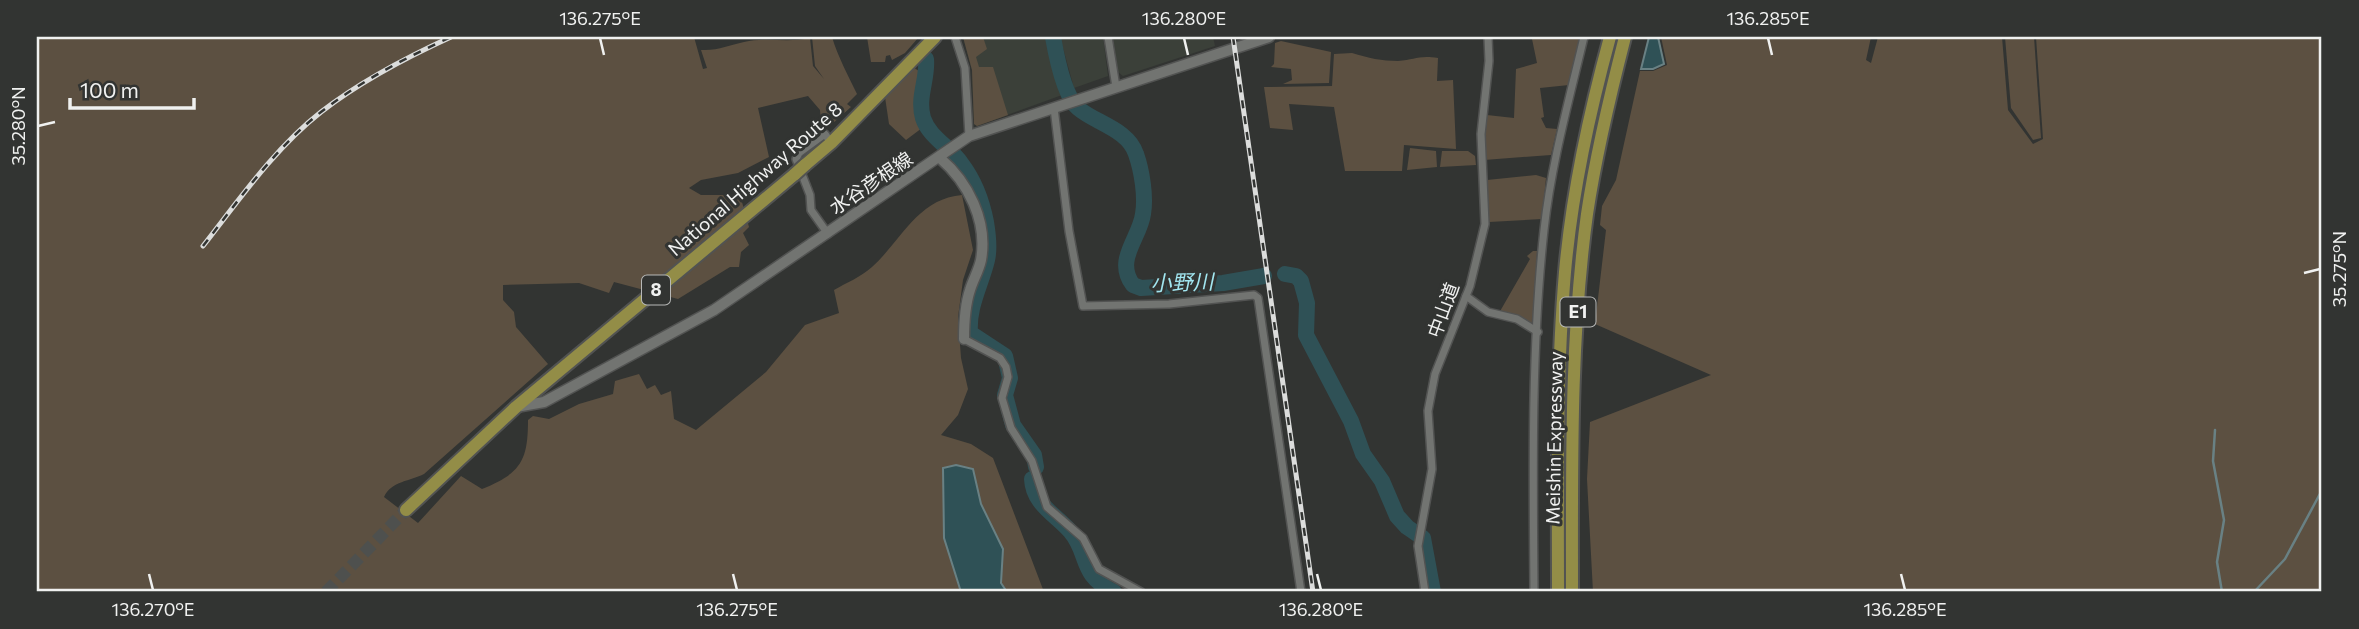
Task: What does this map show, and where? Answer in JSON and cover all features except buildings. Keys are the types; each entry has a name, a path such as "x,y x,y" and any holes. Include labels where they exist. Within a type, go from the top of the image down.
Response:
{"highway":[{"name":"National Highway Route 8","path":"406,510 516,407 831,143 935,37"},
{"name":"Meishin Expressway","path":"1558,592 1560,368 1565,271 1581,158 1610,37"},
{"name":"Meishin Expressway","path":"1572,592 1574,355 1580,274 1597,160 1625,37"}],"main road":[{"name":"水谷彦根線","path":"516,407 544,402 714,310 969,136 1262,38"},
{"path":"946,153 969,192 980,234 982,257 969,291 964,339"}],"street":[{"path":"955,37 965,68 969,136"},
{"path":"1108,37 1116,87"},
{"name":"中山道","path":"1425,592 1418,560 1432,469 1429,411 1435,374 1466,296 1485,224 1481,134 1489,61 1488,37"},
{"path":"1534,592 1538,331 1544,229 1561,130 1584,37"},
{"path":"1054,108 1069,231 1083,306 1169,304 1254,295 1258,298 1301,592"},
{"path":"828,234 811,210 810,195 796,159 799,153 825,134 831,143"},
{"path":"1466,296 1488,312 1517,319 1538,331"},
{"path":"964,339 1000,358 1006,367 1008,377 1002,398 1011,428 1032,461 1047,507 1083,538 1099,569 1141,592"}],"shaded area":[{"path":"37,37 694,37 703,69 707,68 701,50 752,41 810,38 813,66 824,79 815,66 812,37 832,37 857,94 847,104 851,107 822,133 820,110 808,96 758,108 769,157 738,173 701,180 689,188 701,195 740,195 749,227 743,233 749,245 741,252 739,267 730,267 678,299 614,282 609,293 579,283 503,285 503,300 514,312 516,327 548,364 424,474 396,485 384,497 418,523 461,476 482,489 514,471 524,456 528,420 533,416 549,419 579,404 613,394 615,381 639,374 647,389 655,385 661,395 671,391 674,419 696,430 766,372 805,325 839,313 834,290 872,267 922,212 946,198 962,195 973,250 963,280 958,317 961,358 968,389 958,415 941,435 971,444 993,458 1044,592 37,592"},
{"path":"867,37 918,38 905,53 892,60 890,55 886,56 885,62 871,62"},
{"path":"963,37 1046,37 1062,95 977,126 974,124 972,70"},
{"path":"963,37 983,37 987,49 976,57 979,67 993,67 1008,115 977,126 974,124 972,70"},
{"path":"1060,37 1103,37 1108,76 1074,88"},
{"path":"1113,37 1213,37 1215,46 1123,76 1118,72"},
{"path":"1582,37 1569,85 1540,88 1544,117 1541,118 1546,128 1557,129 1551,155 1484,160 1487,115 1514,118 1516,69 1537,63 1532,39"},
{"path":"1661,37 1871,37 1866,60 1871,63 1878,37 2002,37 2008,110 2033,144 2043,139 2036,37 2322,37 2322,592 1593,592 1587,479 1590,422 1711,375 1595,324 1606,230 1600,225 1602,206 1616,180 1640,71 1653,71 1667,65"},
{"path":"2005,37 2034,37 2041,138 2033,140 2011,108"},
{"path":"1281,41 1331,52 1329,83 1283,84 1292,80 1291,69 1271,67 1274,64 1275,43"},
{"path":"1352,53 1392,61 1438,58 1437,81 1453,80 1456,149 1404,145 1402,171 1345,171 1334,107 1289,104 1293,130 1270,128 1264,87 1332,86 1334,54"},
{"path":"914,68 921,72 926,125 906,140 889,124 885,97"},
{"path":"1410,148 1436,151 1437,167 1407,170"},
{"path":"1442,151 1468,151 1475,156 1476,165 1440,167"},
{"path":"1536,175 1546,178 1542,219 1489,222 1487,180"},
{"path":"1537,251 1533,327 1518,316 1499,313 1530,259 1527,256"}],"water":[{"path":"1649,37 1658,37 1664,64 1653,69 1641,69"},
{"path":"956,465 973,469 981,504 1003,549 1001,583 1007,592 961,592 944,538 943,468"}],"waterway":[{"name":"小野川","path":"1053,37 1061,74 1073,102 1085,113 1119,132 1132,145 1136,154 1142,176 1144,200 1141,223 1127,258 1126,267 1133,285 1141,288 1223,283 1264,276"},
{"path":"926,59 921,103 923,118 930,131 956,157 970,176 980,199 987,227 988,255 973,305 970,333 1005,356 1010,378 1005,395 1013,425 1034,455 1036,467"},
{"name":"小野川","path":"1285,274 1296,276 1301,281 1307,303 1306,335 1351,421 1363,454 1382,481 1397,516 1423,538 1433,592"},
{"path":"2215,430 2213,461 2224,520 2217,562 2222,592"},
{"path":"1032,479 1036,495 1076,539 1095,578 1114,592"},
{"path":"2254,592 2285,559 2322,490"}],"tunnel":[{"path":"326,592 406,510"}],"railway":[{"path":"203,246 244,193 304,126 352,90 451,37"},
{"path":"1233,37 1313,592"}]}
